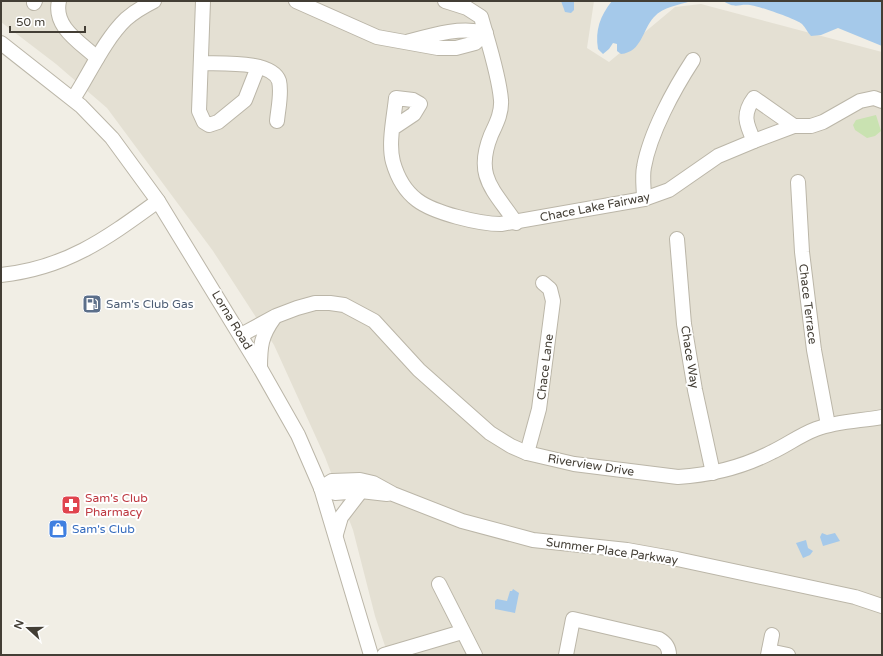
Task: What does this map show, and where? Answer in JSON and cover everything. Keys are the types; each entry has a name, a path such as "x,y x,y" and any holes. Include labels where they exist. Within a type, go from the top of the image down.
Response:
{"street":[{"path":"59,1 57,13 62,24 98,58"},
{"path":"73,100 90,74 98,58 125,20 154,1"},
{"path":"203,1 199,111 204,122 209,124 218,122 245,100 258,67"},
{"path":"296,1 377,37 438,48 456,48 475,43 486,33"},
{"path":"445,1 467,8 481,17 486,33 501,102 499,118 486,150 484,162 486,177 516,223"},
{"name":"Lorna Road","path":"1,43 90,114 112,138 158,201 241,335 298,435 321,488 372,655"},
{"path":"644,198 644,168 649,148 664,113 693,60"},
{"path":"201,63 242,64 268,68 274,72 279,81 280,100 277,121"},
{"path":"754,141 748,128 746,118 748,106 754,98 794,126"},
{"name":"Chace Lake Fairway","path":"393,128 393,161 401,182 408,192 417,200 451,214 485,224 516,223 644,198 669,190 718,156 794,126 811,126 823,122 860,101 874,98 882,101"},
{"name":"Chace Terrace","path":"798,182 802,252 813,343 828,425"},
{"path":"1,275 37,269 81,253 104,240 158,201"},
{"name":"Chace Way","path":"677,239 684,324 695,390 712,473"},
{"name":"Chace Lane","path":"527,453 539,409 553,301 550,289 543,283"},
{"name":"Riverview Drive","path":"241,335 276,316 315,303 344,305 362,313 381,327 419,370 490,433 511,446 527,453 574,464 678,477 712,473 752,461 773,452 804,434 828,425 882,417"},
{"path":"260,368 260,348 264,332 276,316"},
{"name":"Summer Place Parkway","path":"321,488 332,482 360,480 373,482 393,494 462,521 533,540 627,550 677,559 855,597 882,606"},
{"name":"Summer Place Parkway","path":"321,488 335,493 361,491 393,494"},
{"path":"336,534 341,517 361,491"},
{"path":"439,584 475,655"},
{"path":"566,655 573,619 659,639 664,642 668,648 669,655"},
{"path":"384,655 462,632"},
{"path":"772,635 768,653 788,655"}],"shaded area":[{"path":"1,1 594,1 587,48 609,62 675,7 701,4 882,52 882,655 388,655 375,616 353,530 325,457 274,345 213,251 107,108 56,64 1,22"}],"green space":[{"path":"876,115 881,131 875,136 867,138 855,130 853,125 856,120"}],"water":[{"path":"561,1 574,1 574,10 571,13 565,12"},
{"path":"612,1 691,1 671,7 654,17 638,45 633,49 621,54 617,51 617,44 613,43 603,54 598,49 598,29 604,12"},
{"path":"723,1 882,1 882,46 838,28 821,35 811,36 802,24 785,16 750,5 734,6"},
{"path":"822,533 827,535 835,533 840,541 823,546 820,537"},
{"path":"806,540 808,548 813,551 810,555 803,558 796,543"},
{"path":"513,589 519,593 515,613 495,609 495,601 497,599 507,601 510,591"}],"place":[{"name":"Sam's Club Gas","path":"92,304"},
{"name":"Sam's Club Pharmacy","path":"71,505"},
{"name":"Sam's Club","path":"58,529"}]}
